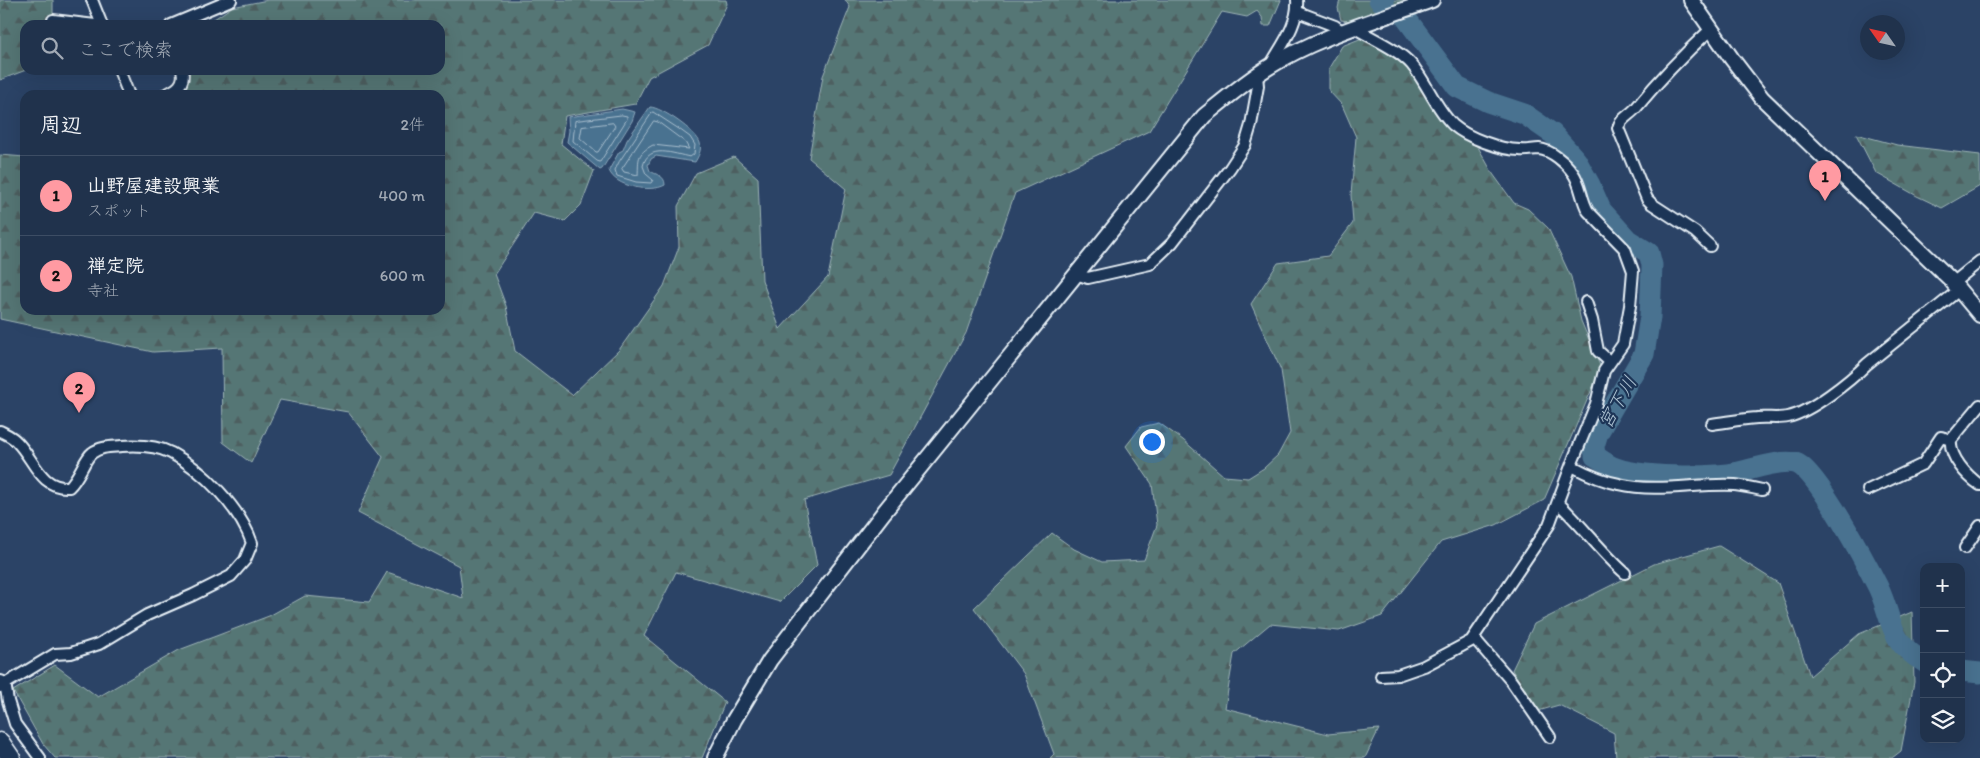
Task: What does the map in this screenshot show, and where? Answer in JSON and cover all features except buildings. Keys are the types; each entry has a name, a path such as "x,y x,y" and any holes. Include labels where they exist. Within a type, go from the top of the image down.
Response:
{"highway":[{"path":"0,742 11,758"}],"street":[{"path":"92,0 100,20"},
{"path":"183,20 231,0"},
{"path":"1270,66 1298,12 1298,0"},
{"path":"715,758 734,720 770,660 884,512 1204,116 1270,66 1314,44 1432,0"},
{"path":"1691,0 1762,98 1956,286 1980,315"},
{"path":"1298,12 1349,30 1401,56 1411,64 1452,125 1466,134 1481,141 1519,150 1542,149 1552,154 1573,173 1584,205 1625,249 1633,271 1630,306 1623,344 1609,361 1600,383 1596,404 1549,525 1472,642 1424,666 1398,675 1381,676"},
{"path":"1710,246 1695,232 1647,199 1618,128 1667,72 1711,30"},
{"path":"121,75 127,90"},
{"path":"175,90 183,80 182,75"},
{"path":"1076,274 1088,278 1150,264 1162,254 1230,168 1244,145 1251,125 1258,86 1256,75"},
{"path":"1712,424 1758,418 1788,417 1824,398 1855,375 1956,286 1980,261"},
{"path":"1586,302 1592,320 1598,351 1609,361"},
{"path":"1980,405 1951,440 1953,453 1966,474 1980,485"},
{"path":"0,431 17,441 40,474 50,483 61,488 69,487 76,480 91,453 105,447 152,447 170,453 202,474 223,496 247,529 252,543 245,560 231,576 146,615 98,644 71,653 55,654 2,684 15,724 40,758"},
{"path":"1868,490 1923,464 1941,437 1951,440"},
{"path":"1572,466 1590,475 1618,484 1644,488 1735,485 1762,490"},
{"path":"1558,503 1625,573"},
{"path":"1965,548 1980,526"},
{"path":"1474,638 1512,682 1550,737"}],"green space":[{"path":"0,0 53,0 53,20 20,20 20,72 0,80"},
{"path":"268,0 726,0 727,4 708,45 649,77 635,104 565,116 561,144 594,171 581,205 565,221 534,213 494,274 506,306 515,351 572,395 619,350 664,286 679,247 678,206 696,173 734,157 758,178 762,280 780,329 828,277 846,189 809,158 823,76 850,7 845,0 1281,0 1270,26 1263,26 1262,17 1257,11 1247,17 1222,12 1149,131 1015,193 966,333 889,475 804,500 817,565 780,602 676,572 644,636 725,702 702,758 55,758 43,744 13,691 55,665 98,697 179,650 269,616 305,596 369,602 387,572 463,598 459,566 358,513 383,457 348,412 280,400 251,463 223,442 222,348 153,352 0,319 0,155 20,157 20,315 445,315 445,90 184,90 187,75 445,75 445,20 212,20 232,7"},
{"path":"1340,0 1404,0 1356,22 1341,20 1338,8"},
{"path":"1362,38 1397,57 1413,72 1420,88 1450,131 1478,147 1493,174 1514,203 1528,209 1548,228 1571,277 1581,321 1601,368 1544,500 1496,525 1441,542 1382,616 1339,631 1270,624 1234,654 1225,708 1328,734 1379,729 1365,758 1050,758 1054,754 1024,674 974,608 1052,533 1074,549 1102,562 1144,560 1157,525 1152,484 1126,446 1141,427 1159,423 1183,440 1224,476 1248,478 1264,468 1278,455 1290,433 1281,370 1251,304 1278,263 1328,256 1353,223 1351,195 1356,137 1342,105 1329,91 1329,68 1342,46"},
{"path":"1856,134 1897,145 1980,155 1980,186 1942,208 1876,173"},
{"path":"1719,546 1778,583 1810,676 1859,634 1912,612 1914,682 1901,751 1892,758 1616,758 1614,733 1559,705 1538,711 1512,670 1534,624 1654,564"}],"water":[{"path":"650,107 670,115 686,127 697,138 700,148 695,162 656,156 651,159 648,165 650,171 664,179 665,185 651,188 634,187 618,181 609,170"},
{"path":"622,109 635,112 632,121 600,170 567,142 569,131 568,117"}],"waterway":[{"name":"宮下川","path":"1379,0 1384,3"},
{"name":"宮下川","path":"1406,18 1457,87 1488,102 1524,114 1553,134 1576,160 1601,210 1628,240 1649,253 1652,265 1650,317 1644,354 1598,433 1594,446 1595,456 1611,466 1623,470 1674,476 1726,474 1785,462 1798,464 1818,484 1853,540 1878,587 1897,638 1903,646 1920,659"},
{"name":"宮下川","path":"1965,671 1980,673"}],"place":[{"name":"山野屋建設興業","path":"1825,201"},
{"name":"禅定院","path":"79,413"}]}
